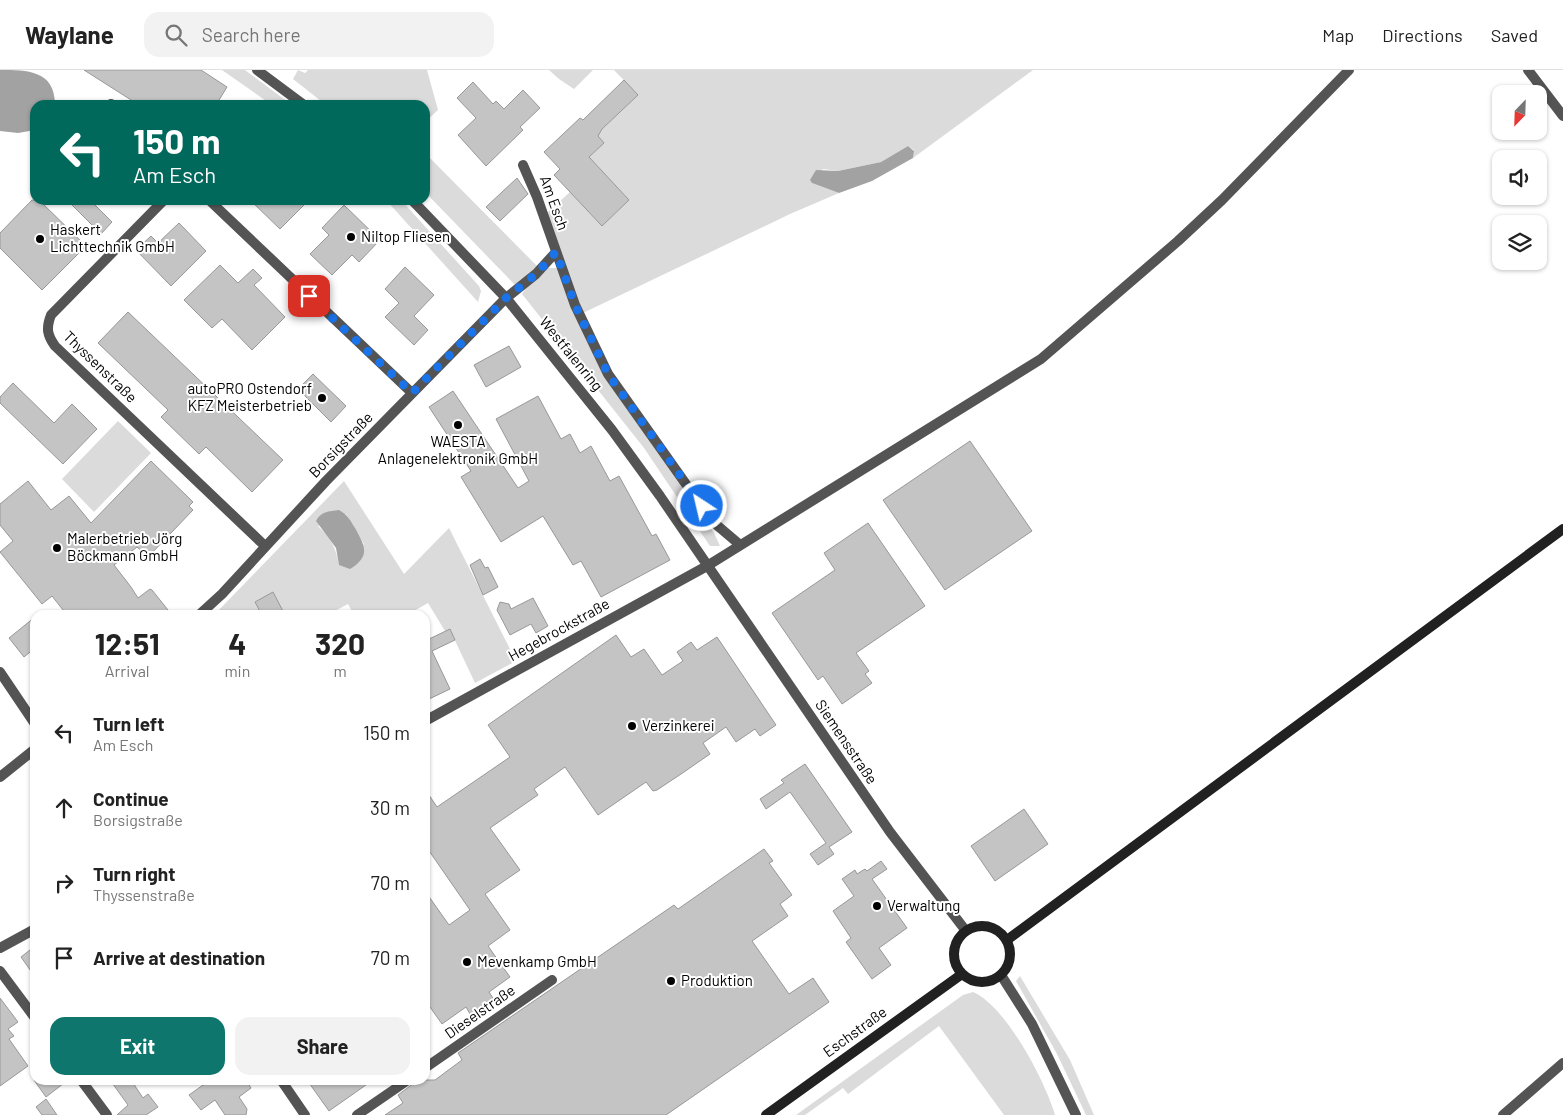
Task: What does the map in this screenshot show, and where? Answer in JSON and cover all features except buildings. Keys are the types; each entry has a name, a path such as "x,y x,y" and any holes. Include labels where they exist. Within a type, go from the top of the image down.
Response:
{"main road":[{"path":"1007,940 1563,529"},
{"path":"974,927 993,927 1007,940 1011,949 1010,958 1002,975 982,982 971,980 962,974 954,956 955,947 966,931 974,927"},
{"name":"Eschstraße","path":"766,1115 962,974"}],"street":[{"path":"256,70 297,100"},
{"name":"Hegebrockstraße","path":"430,718 707,566 739,544 960,411 1041,359 1204,218 1349,70"},
{"path":"1528,70 1563,116"},
{"name":"Am Esch","path":"524,165 538,197 575,305 608,374 712,521 739,544"},
{"name":"Thyssenstraße","path":"159,205 51,315 47,327 49,338 55,346 264,546"},
{"path":"215,205 412,393"},
{"name":"Westfalenring","path":"417,205 506,298 612,430 707,566"},
{"name":"Am Esch","path":"506,298 536,274 556,252"},
{"name":"Borsigstraße","path":"204,610 222,594 264,546 506,298"},
{"name":"Siemensstraße","path":"707,566 890,832 966,931"},
{"path":"0,672 30,717"},
{"path":"0,777 30,753"},
{"path":"0,948 30,932"},
{"path":"0,971 30,1011"},
{"path":"1002,975 1032,1024 1076,1115"},
{"name":"Dieselstraße","path":"430,1065 552,980"},
{"path":"1503,1115 1563,1063"},
{"path":"85,1085 107,1115"},
{"path":"284,1085 305,1115"},
{"path":"357,1115 401,1085"}],"shaded area":[{"path":"0,70 29,72 38,74 45,79 54,93 55,100 30,100 30,131 18,133 0,131"},
{"path":"222,70 245,70 285,100 265,100"},
{"path":"298,70 305,73 308,70 427,70 438,110 430,117 430,100 320,100 293,79"},
{"path":"549,70 593,70 574,89"},
{"path":"614,70 1033,70 913,158 914,150 908,146 881,162 838,171 823,169 812,183 839,193 790,214 583,313 546,214 570,192 602,226 629,200 589,157 604,143 596,134 638,95"},
{"path":"908,146 914,151 913,158 872,181 839,193 812,183 810,180 816,170 838,171 881,162"},
{"path":"430,158 538,267 516,286 430,197"},
{"path":"391,205 406,205 479,286 481,291 478,302"},
{"path":"548,268 560,268 604,377 714,533 720,546 710,546 644,448 522,294 530,283"},
{"path":"118,421 151,453 94,512 62,479"},
{"path":"344,481 404,574 449,528 516,661 475,683 450,630 445,631 428,603 416,610 351,610 348,604 337,610 282,610 273,593 255,602 259,610 219,610","holes":["346,514 364,544 339,565 332,544 318,526"]},
{"path":"339,510 350,520 359,534 364,550 361,560 350,569 339,565 336,548 316,521 322,514"},
{"path":"1020,976 1070,1060 1094,1115 1086,1115 1057,1054 1016,981"},
{"path":"973,992 986,1000 998,1012 1023,1046 1043,1083 1055,1115 1004,1115 939,1026 848,1094 843,1088 805,1115 796,1115 963,995"}],"place":[{"name":"Niltop Fliesen","path":"351,237"},
{"name":"Haskert Lichttechnik GmbH","path":"40,239"},
{"name":"autoPRO Ostendorf KFZ Meisterbetrieb","path":"322,398"},
{"name":"WAESTA Anlagenelektronik GmbH","path":"458,425"},
{"name":"Malerbetrieb Jörg Böckmann GmbH","path":"57,548"},
{"name":"Verzinkerei","path":"632,726"},
{"name":"Verwaltung","path":"877,906"},
{"name":"Mevenkamp GmbH","path":"467,962"},
{"name":"Produktion","path":"671,981"}],"route":[{"path":"309,296 412,393 506,298 536,274 556,252 575,305 608,374 702,506"}]}
